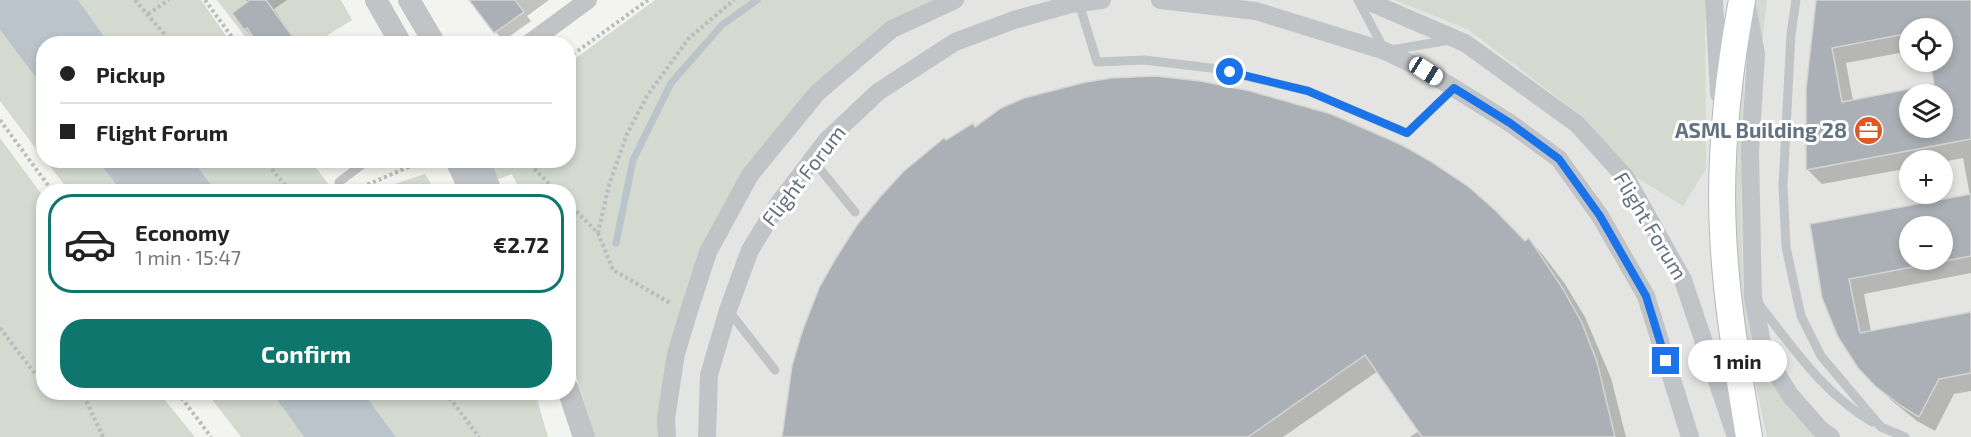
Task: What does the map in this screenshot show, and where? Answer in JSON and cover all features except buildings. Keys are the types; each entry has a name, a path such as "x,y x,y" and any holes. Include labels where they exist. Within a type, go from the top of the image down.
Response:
{"main road":[{"path":"1744,0 1733,45 1723,170 1723,233 1731,325 1749,437"}],"street":[{"path":"376,0 396,36"},
{"path":"409,0 430,36"},
{"path":"539,36 588,0"},
{"name":"Flight Forum","path":"667,437 666,418 676,354 688,314 708,252 750,175 817,93 892,29 955,0"},
{"name":"Flight Forum","path":"706,437 709,375 728,310 750,250 779,203 827,140 878,92 955,42 1014,20 1079,3 1102,0"},
{"name":"Flight Forum","path":"1160,0 1256,11 1386,51 1454,88 1510,123 1559,159 1600,216 1646,296 1690,437"},
{"name":"Flight Forum","path":"1365,0 1465,42 1577,124 1626,178 1683,280 1736,437"},
{"path":"1714,0 1723,170"},
{"path":"1744,0 1756,54 1750,152 1753,297 1764,353 1790,395 1820,429 1832,437"},
{"path":"460,168 467,184"},
{"path":"482,168 487,184"},
{"path":"572,400 584,437"}],"lane":[{"path":"1358,0 1386,51 1456,39"},
{"path":"1796,0 1791,34 1783,186 1786,247 1801,316 1821,356 1881,428"},
{"path":"1079,3 1096,62 1144,60 1211,68 1308,91 1407,133 1454,88"},
{"path":"812,159 855,212"},
{"path":"339,182 357,168"},
{"path":"1753,297 1815,376 1849,408 1881,428 1905,437"},
{"path":"728,310 775,370"}],"path":[{"path":"135,0 166,36"},
{"path":"147,15 170,0"},
{"path":"205,0 231,36"},
{"path":"576,52 648,0"},
{"path":"598,233 609,185 627,134 648,96 689,39 734,0"},
{"path":"0,120 47,184"},
{"path":"271,168 284,184"},
{"path":"369,184 406,168"},
{"path":"534,168 549,184"},
{"path":"576,211 598,233 613,270 688,314"},
{"path":"0,328 36,375"},
{"path":"88,400 103,437"},
{"path":"183,400 211,437"},
{"path":"451,400 479,437"}],"shaded area":[{"path":"0,0 78,0 104,36 36,36 36,78 0,30"},
{"path":"78,0 201,0 226,36 104,36"},
{"path":"217,0 341,0 352,20 326,36 245,36"},
{"path":"655,0 936,0 811,88 701,250 659,437 595,437 576,376 576,184 517,184 512,174 494,181 491,168 576,168 576,58"},
{"path":"897,0 1971,0 1971,437 629,437 679,243"},
{"path":"1395,0 1705,0 1706,169 1683,206 1631,174 1584,118 1469,30"},
{"path":"1750,0 1767,0 1761,52"},
{"path":"0,30 36,78 36,149 0,101"},
{"path":"1745,56 1741,204 1743,285 1750,331 1755,347 1793,413 1819,437 1767,437 1740,319 1734,236 1733,137"},
{"path":"0,138 36,187 36,400 165,400 195,437 0,437"},
{"path":"51,168 103,168 116,184 64,184"},
{"path":"103,168 199,168 210,184 116,184"},
{"path":"199,168 316,168 328,184 210,184"},
{"path":"425,174 431,184 394,184"},
{"path":"212,400 277,400 304,437 241,437"},
{"path":"277,400 369,400 396,437 304,437"},
{"path":"369,400 537,400 548,437 396,437"}],"waterway":[{"path":"616,243 633,160 671,83 722,25 757,0"}],"place":[{"name":"ASML Building 28","path":"1868,131"}],"route":[{"path":"1230,72 1308,91 1407,133 1454,88 1510,123 1559,159 1600,216 1646,296 1666,361"}]}
